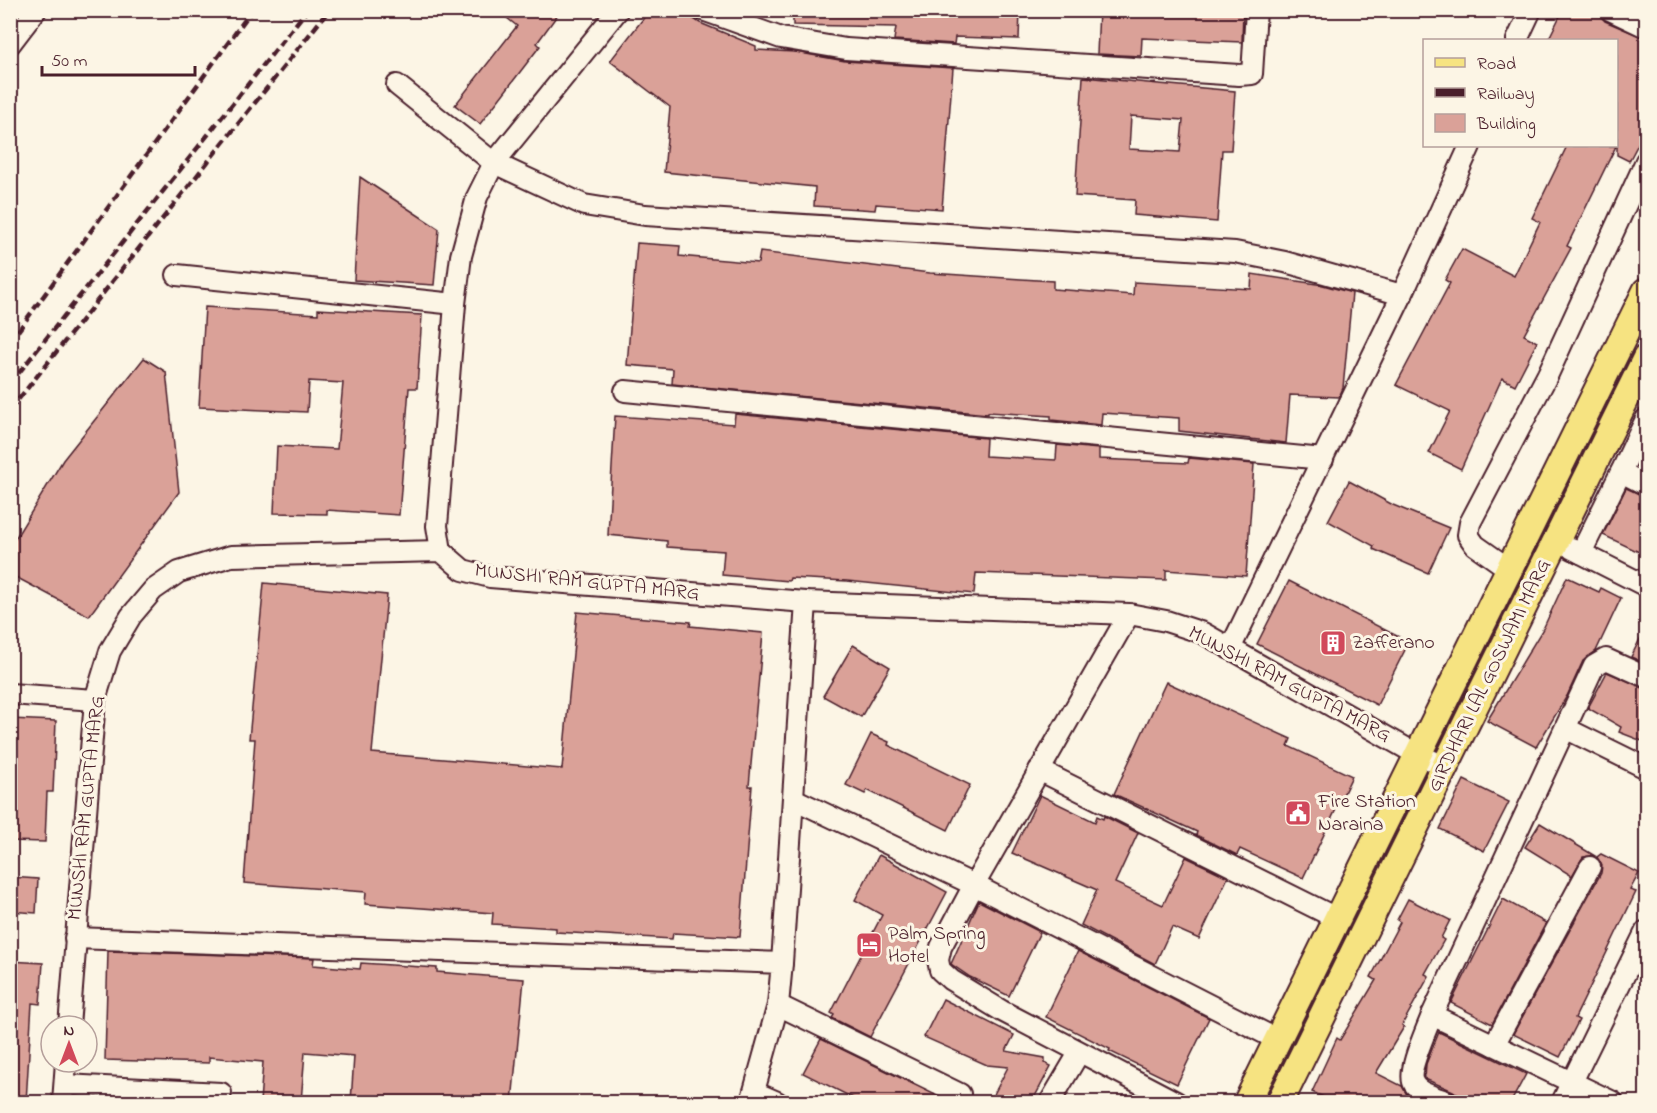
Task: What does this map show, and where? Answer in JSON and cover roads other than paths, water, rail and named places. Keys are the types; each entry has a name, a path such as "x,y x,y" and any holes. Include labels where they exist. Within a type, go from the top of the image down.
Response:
{"main road":[{"name":"GIRDHARI LAL GOSWAMI MARG","path":"1247,1102 1647,291"},
{"name":"GIRDHARI LAL GOSWAMI MARG","path":"1280,1102 1647,358"}],"street":[{"path":"10,44 36,10"},
{"path":"441,550 437,525 455,304 468,225 477,197 494,163 618,10"},
{"path":"703,10 781,38 846,49 1239,75 1252,74 1256,10"},
{"path":"1517,39 1531,10"},
{"path":"1610,10 1647,27"},
{"path":"397,85 494,163 584,205 645,214 1235,252 1285,262 1402,295"},
{"path":"1230,649 1402,295 1470,147"},
{"path":"1509,570 1474,545 1468,535 1470,523 1548,374 1647,161"},
{"path":"177,275 455,304"},
{"path":"625,391 1323,459"},
{"path":"1581,553 1647,419"},
{"path":"1620,472 1647,485"},
{"path":"1557,540 1647,586"},
{"name":"MUNSHI RAM GUPTA MARG","path":"70,1014 95,700 110,651 130,616 153,590 179,572 231,556 441,550 463,570 490,577 806,602 1129,614 1166,621 1203,633 1418,755 1446,766"},
{"path":"777,1102 753,1097 778,1005 806,602"},
{"path":"1129,614 941,947 940,970 951,980 1002,1011 1176,1102"},
{"path":"1448,1102 1416,1087 1412,1082 1413,1068 1432,1015 1567,729 1594,666 1599,660 1615,661 1647,677"},
{"path":"10,694 95,700"},
{"path":"1567,729 1647,768"},
{"path":"1039,771 1338,919"},
{"path":"794,799 974,885 1278,1040"},
{"path":"1494,1045 1590,867"},
{"path":"1562,1102 1645,937"},
{"path":"75,938 782,963"},
{"path":"778,1005 960,1094"},
{"path":"1432,1015 1613,1102"},
{"path":"1050,1102 1079,1053"},
{"path":"65,1074 64,1094 221,1093"}],"railway":[{"path":"10,342 252,10"},
{"path":"10,384 307,10"},
{"path":"10,410 329,10"}],"place":[{"name":"Zafferano","path":"1333,643"},
{"name":"Fire Station Naraina","path":"1298,813"},
{"name":"Palm Spring Hotel","path":"869,945"}]}
